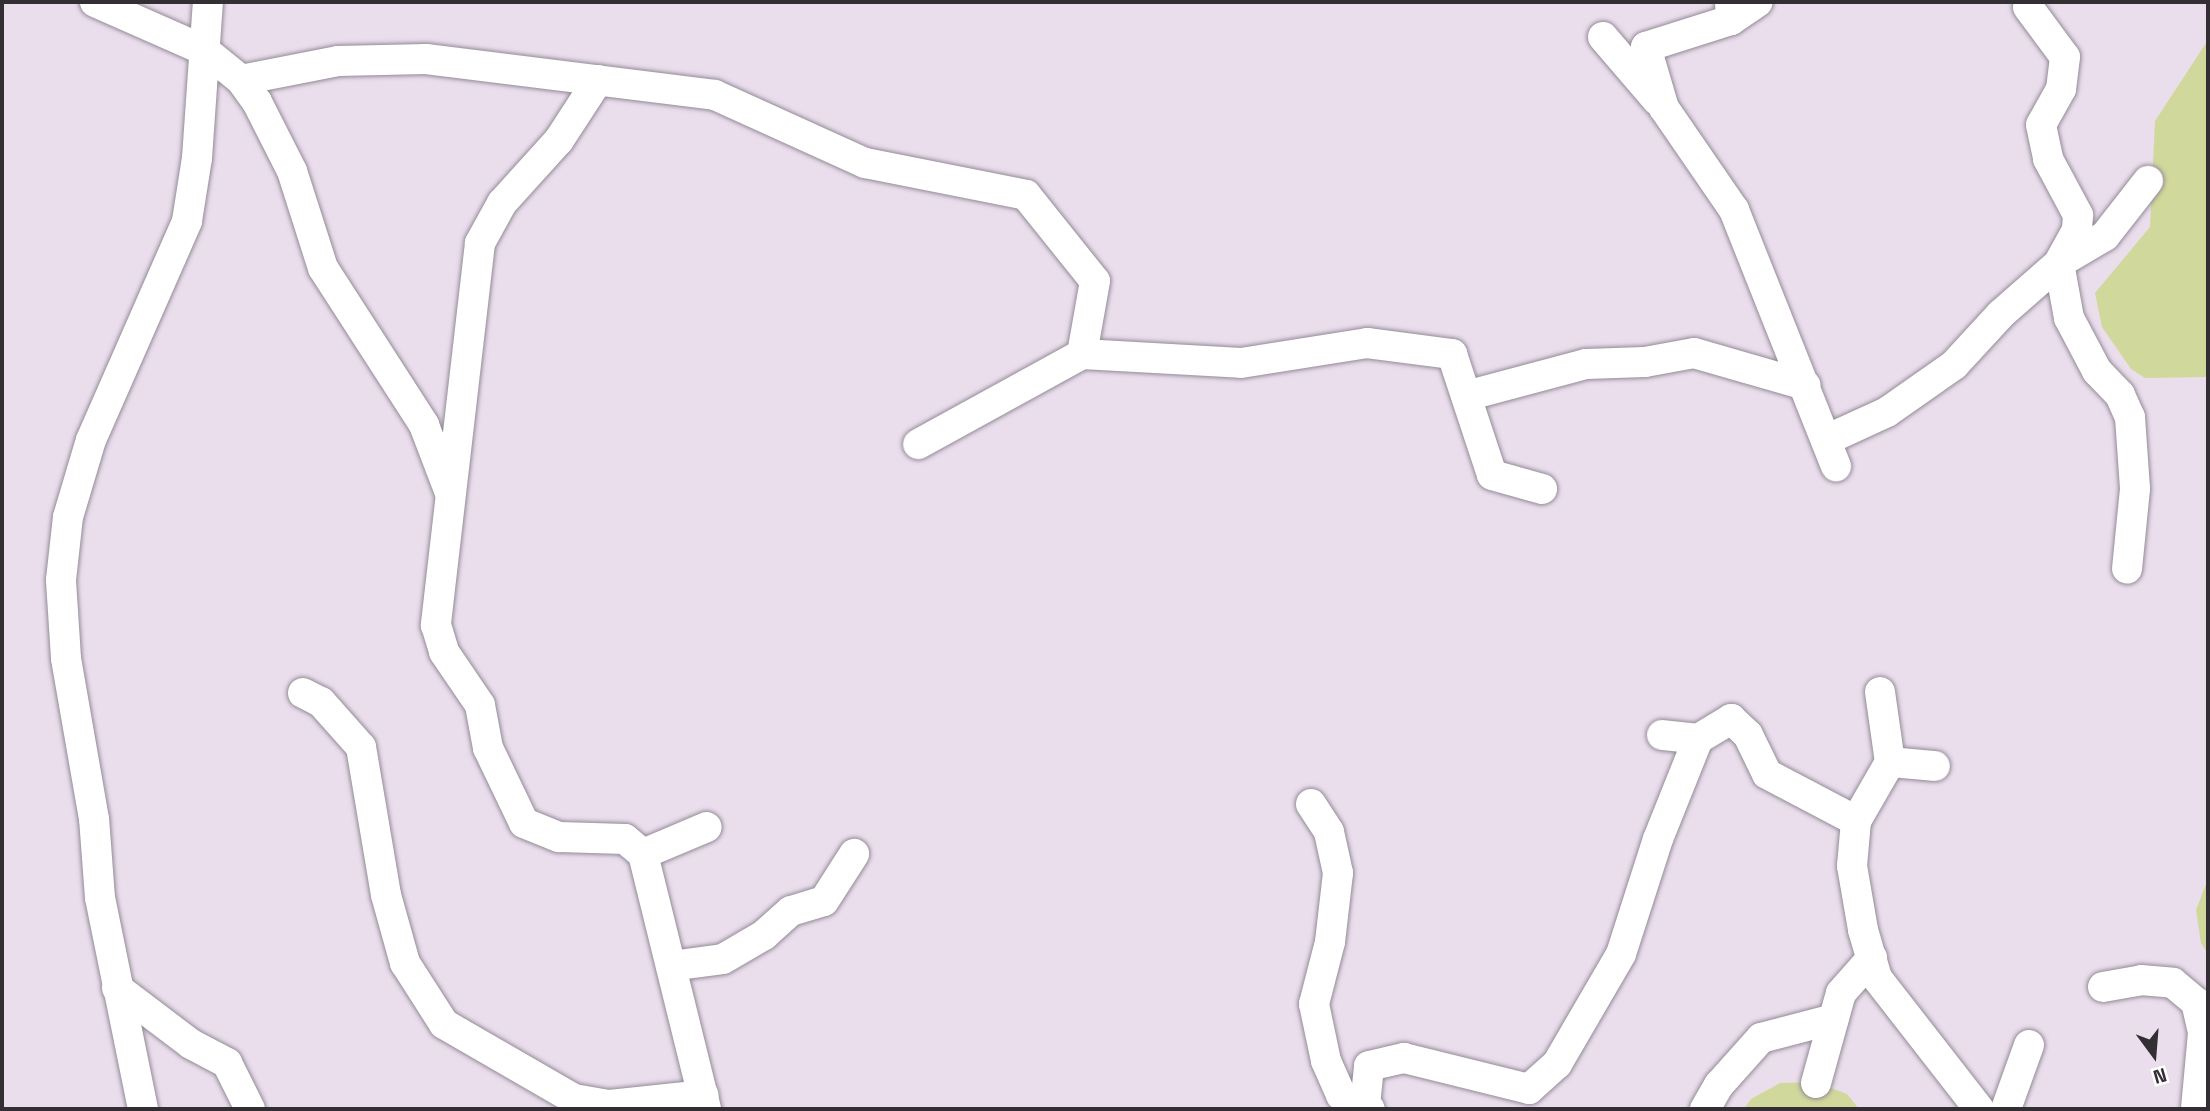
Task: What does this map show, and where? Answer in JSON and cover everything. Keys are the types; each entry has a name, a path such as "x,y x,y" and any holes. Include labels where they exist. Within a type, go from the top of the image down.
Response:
{"street":[{"path":"95,2 204,50 240,80 257,102 292,170 323,268 424,425 452,500"},
{"path":"142,1109 117,988 66,658 61,580 68,517 91,440 187,221 197,158 208,2"},
{"path":"1664,108 1646,47 1758,2"},
{"path":"2028,6 2064,57 2061,89 2041,125 2048,159 2078,215 2077,230 2059,263 2069,318 2096,371 2120,394 2130,417 2135,489 2127,569"},
{"path":"1603,37 1664,108 1734,210 1831,453 1954,365 2001,314 2059,263 2105,236 2148,181"},
{"path":"240,80 338,61 426,59 715,95 865,163 1027,195 1095,281 1082,354"},
{"path":"303,693 321,702 361,747 384,883 405,963 444,1024 574,1099 608,1105 705,1102 643,854 625,839 559,837 533,831 513,805 488,748 480,705 444,652 436,625 480,243 485,226 559,140 598,80"},
{"path":"918,444 1082,354 1241,363 1367,344 1452,354 1492,475 1542,489"},
{"path":"1466,396 1586,364 1645,362 1694,354 1805,385"},
{"path":"1880,692 1890,762 1856,821 1852,866 1872,958 1877,978 1979,1109"},
{"path":"1311,804 1329,832 1338,873 1330,942 1314,1004 1326,1061 1341,1095 1367,1107 1369,1066 1404,1058 1529,1089 1557,1064 1621,954 1658,839 1698,739 1731,719 1748,735 1767,774 1856,821"},
{"path":"1662,735 1698,739"},
{"path":"1890,762 1935,766"},
{"path":"643,854 707,827"},
{"path":"671,966 723,959 764,935 791,911 824,901 853,854"},
{"path":"1816,1083 1841,993 1872,958"},
{"path":"2104,988 2141,980 2173,983 2196,1002 2203,1033 2196,1109"},
{"path":"117,988 191,1044 227,1063 250,1109"},
{"path":"1705,1109 1719,1085 1761,1038 1834,1019"},
{"path":"2006,1109 2029,1045"}],"green space":[{"path":"2208,40 2208,377 2145,378 2131,369 2102,327 2095,293 2150,227 2155,121"},
{"path":"2208,879 2208,954 2201,943 2196,910"},
{"path":"1815,1082 1847,1094 1859,1109 1744,1109 1751,1099 1780,1083"}]}
